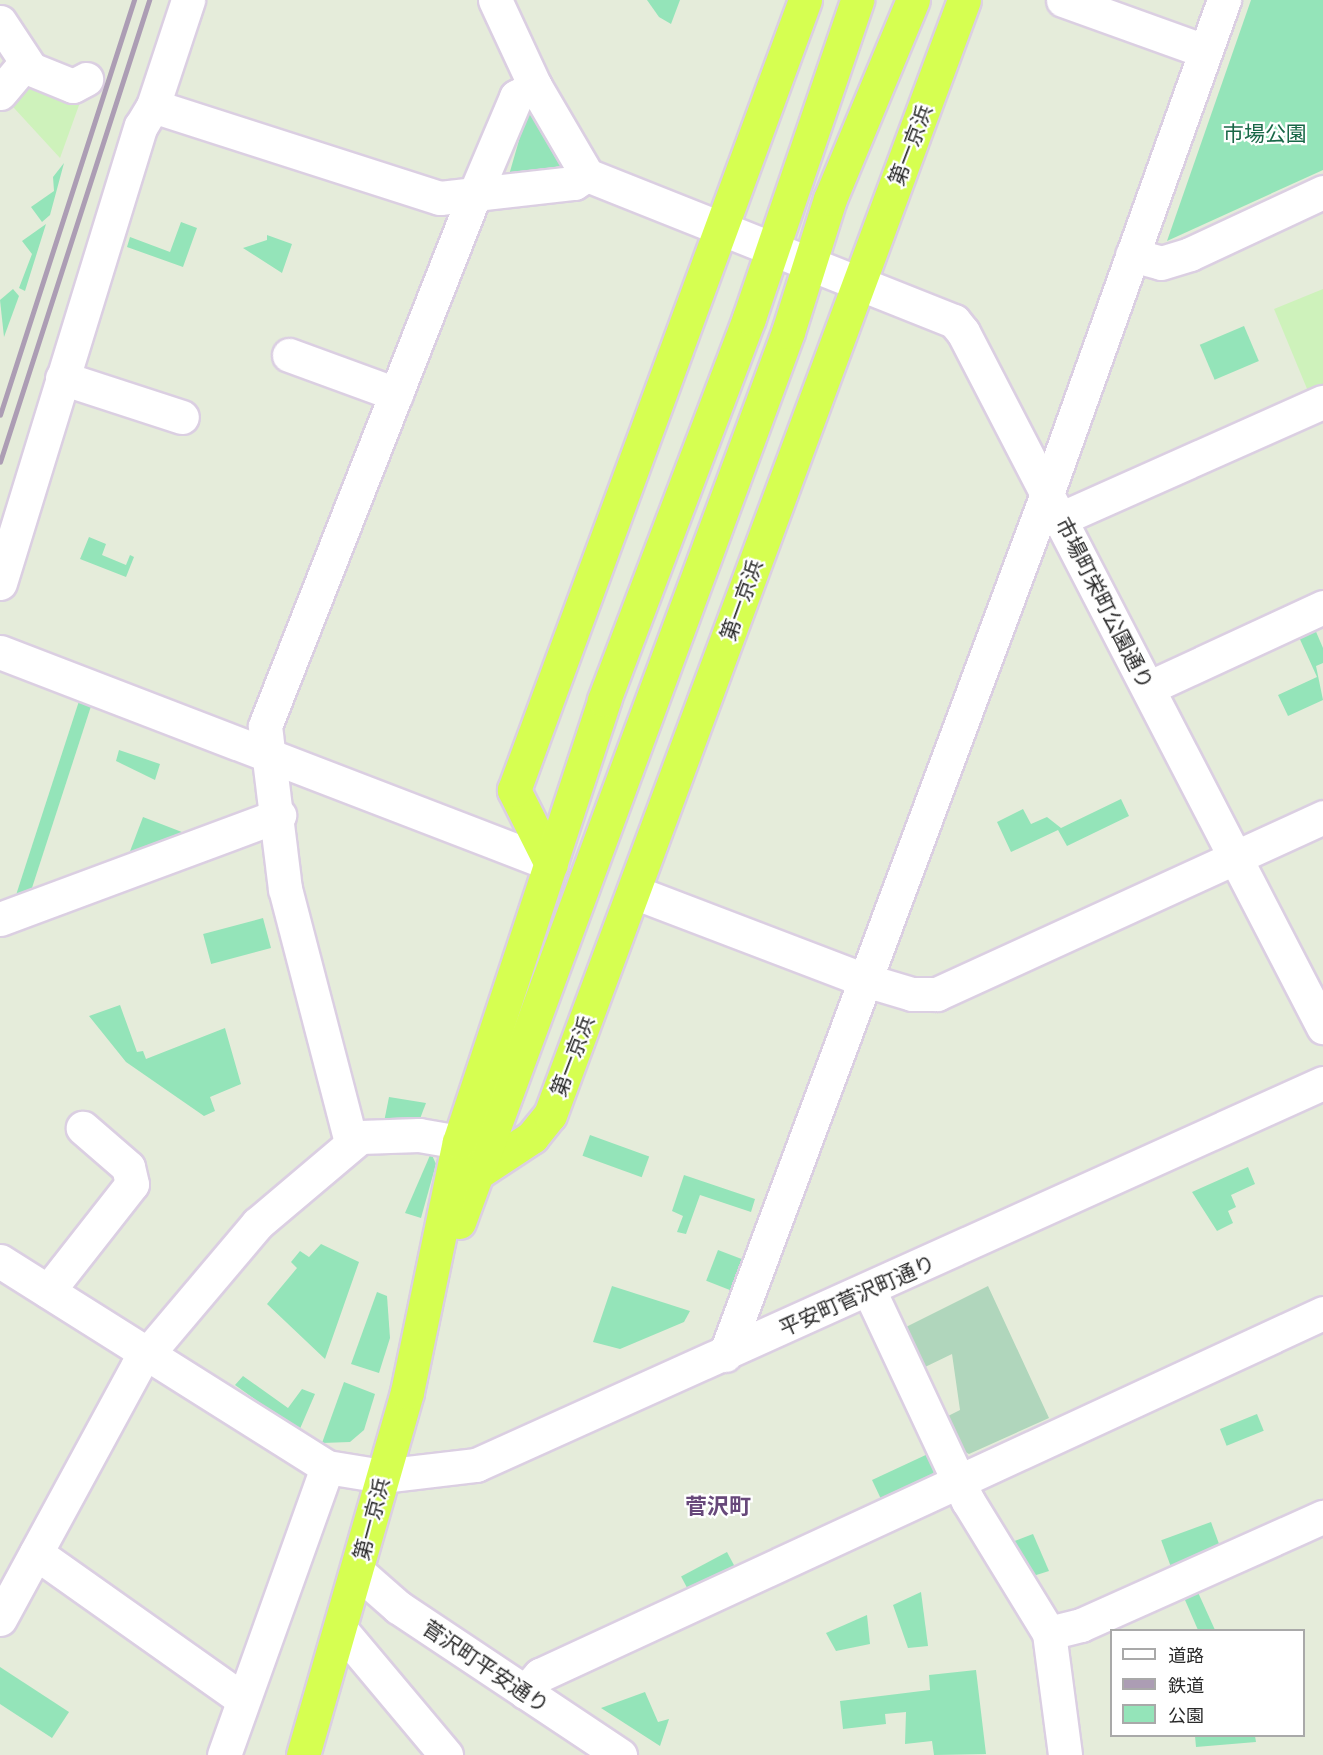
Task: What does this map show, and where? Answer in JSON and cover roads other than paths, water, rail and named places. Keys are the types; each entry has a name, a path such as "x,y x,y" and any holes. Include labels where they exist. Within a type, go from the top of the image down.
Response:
{"highway":[{"path":"551,864 514,790 805,0"},
{"name":"第一京浜","path":"303,1755 342,1631 434,1282 459,1142 604,700 771,250 857,0"},
{"name":"第一京浜","path":"434,1282 479,1172 809,265 830,199 913,0"},
{"name":"第一京浜","path":"479,1172 532,1137 550,1114 964,0"}],"street":[{"path":"0,583 141,126 153,106 188,0"},
{"path":"153,106 440,198 574,183 587,175 535,86 495,0"},
{"path":"1063,0 1205,51"},
{"path":"724,1355 865,981 1055,504 1132,255 1224,0"},
{"path":"0,21 26,62 73,86 86,79"},
{"path":"0,93 26,62"},
{"path":"351,1142 285,889 279,815 265,751 265,726 474,195 516,97 535,86"},
{"name":"市場町栄町公園通り","path":"587,175 720,230 954,321 1055,504 1323,1027"},
{"path":"1132,255 1161,263 1180,257 1323,192"},
{"path":"289,355 396,394"},
{"path":"62,378 182,417"},
{"path":"1055,504 1323,402"},
{"path":"1148,688 1323,607"},
{"path":"0,652 265,751 551,864"},
{"path":"0,919 279,815"},
{"path":"634,892 865,981 912,994 937,994 1323,818"},
{"name":"平安町菅沢町通り","path":"327,1467 382,1476 476,1465 869,1290 1323,1083"},
{"path":"48,1291 132,1184 128,1167 82,1128"},
{"path":"0,1619 138,1365 152,1353 257,1224 351,1142 419,1135 459,1142"},
{"path":"0,1261 152,1353 327,1467 241,1698 224,1755"},
{"path":"869,1290 958,1480 1049,1633 1065,1755"},
{"path":"525,1692 540,1675 1323,1313"},
{"path":"1049,1633 1081,1624 1323,1517"},
{"path":"36,1554 241,1698"},
{"name":"菅沢町平安通り","path":"357,1571 399,1607 620,1755"},
{"path":"342,1631 446,1755"}],"railway":[{"path":"0,415 134,0"},
{"path":"0,462 149,0"}],"district":[{"name":"菅沢町","path":"718,1506"}],"park label":[{"name":"市場公園","path":"1265,133"}]}
